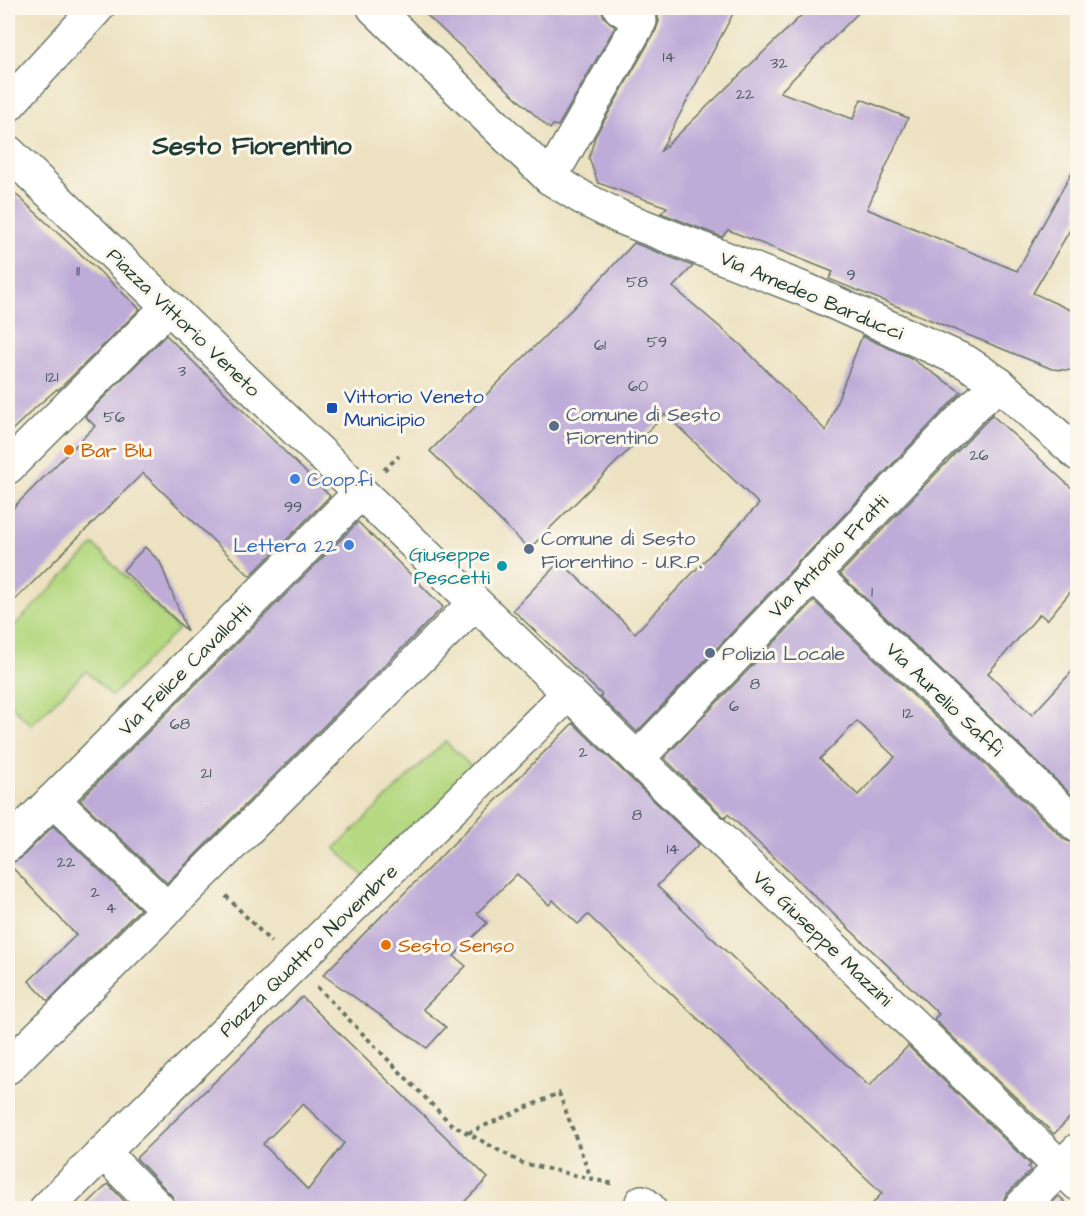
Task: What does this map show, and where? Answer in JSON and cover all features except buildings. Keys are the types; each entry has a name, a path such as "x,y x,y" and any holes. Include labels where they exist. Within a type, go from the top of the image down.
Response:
{"street":[{"path":"8,105 97,8"},
{"path":"374,8 550,178 640,21 620,8"},
{"name":"Piazza Vittorio Veneto","path":"8,152 475,603"},
{"name":"Via Amedeo Barducci","path":"550,178 620,217 806,290 966,362 999,384 1077,454"},
{"path":"8,467 168,307"},
{"name":"Via Antonio Fratti","path":"637,759 812,573 973,407 999,384"},
{"name":"Via Felice Cavallotti","path":"8,845 360,493"},
{"name":"Via Aurelio Saffi","path":"812,573 1077,826"},
{"path":"8,1067 475,603"},
{"name":"Via Giuseppe Mazzini","path":"475,603 637,759 1072,1167"},
{"name":"Piazza Quattro Novembre","path":"47,1209 569,693"},
{"path":"53,800 166,908"},
{"path":"103,1152 158,1209"},
{"path":"1020,1209 1072,1167"}],"path":[{"path":"202,873 451,1124 522,1163 624,1186 645,1205"},
{"path":"467,1133 559,1093 592,1179"}],"green space":[{"path":"94,545 178,629 112,696 86,671 31,725 8,702 8,632"},
{"path":"445,741 475,770 366,879 335,848"}],"place":[{"name":"Vittorio Veneto Municipio","path":"332,408"},
{"name":"Comune di Sesto Fiorentino","path":"554,426"},
{"name":"Bar Blu","path":"69,450"},
{"name":"Coop.fi","path":"295,479"},
{"name":"Lettera 22","path":"349,545"},
{"name":"Comune di Sesto Fiorentino - U.R.P.","path":"529,549"},
{"name":"Giuseppe Pescetti","path":"502,566"},
{"name":"Polizia Locale","path":"710,653"},
{"name":"Sesto Senso","path":"386,945"}],"district":[{"name":"Sesto Fiorentino","path":"252,145"}]}
